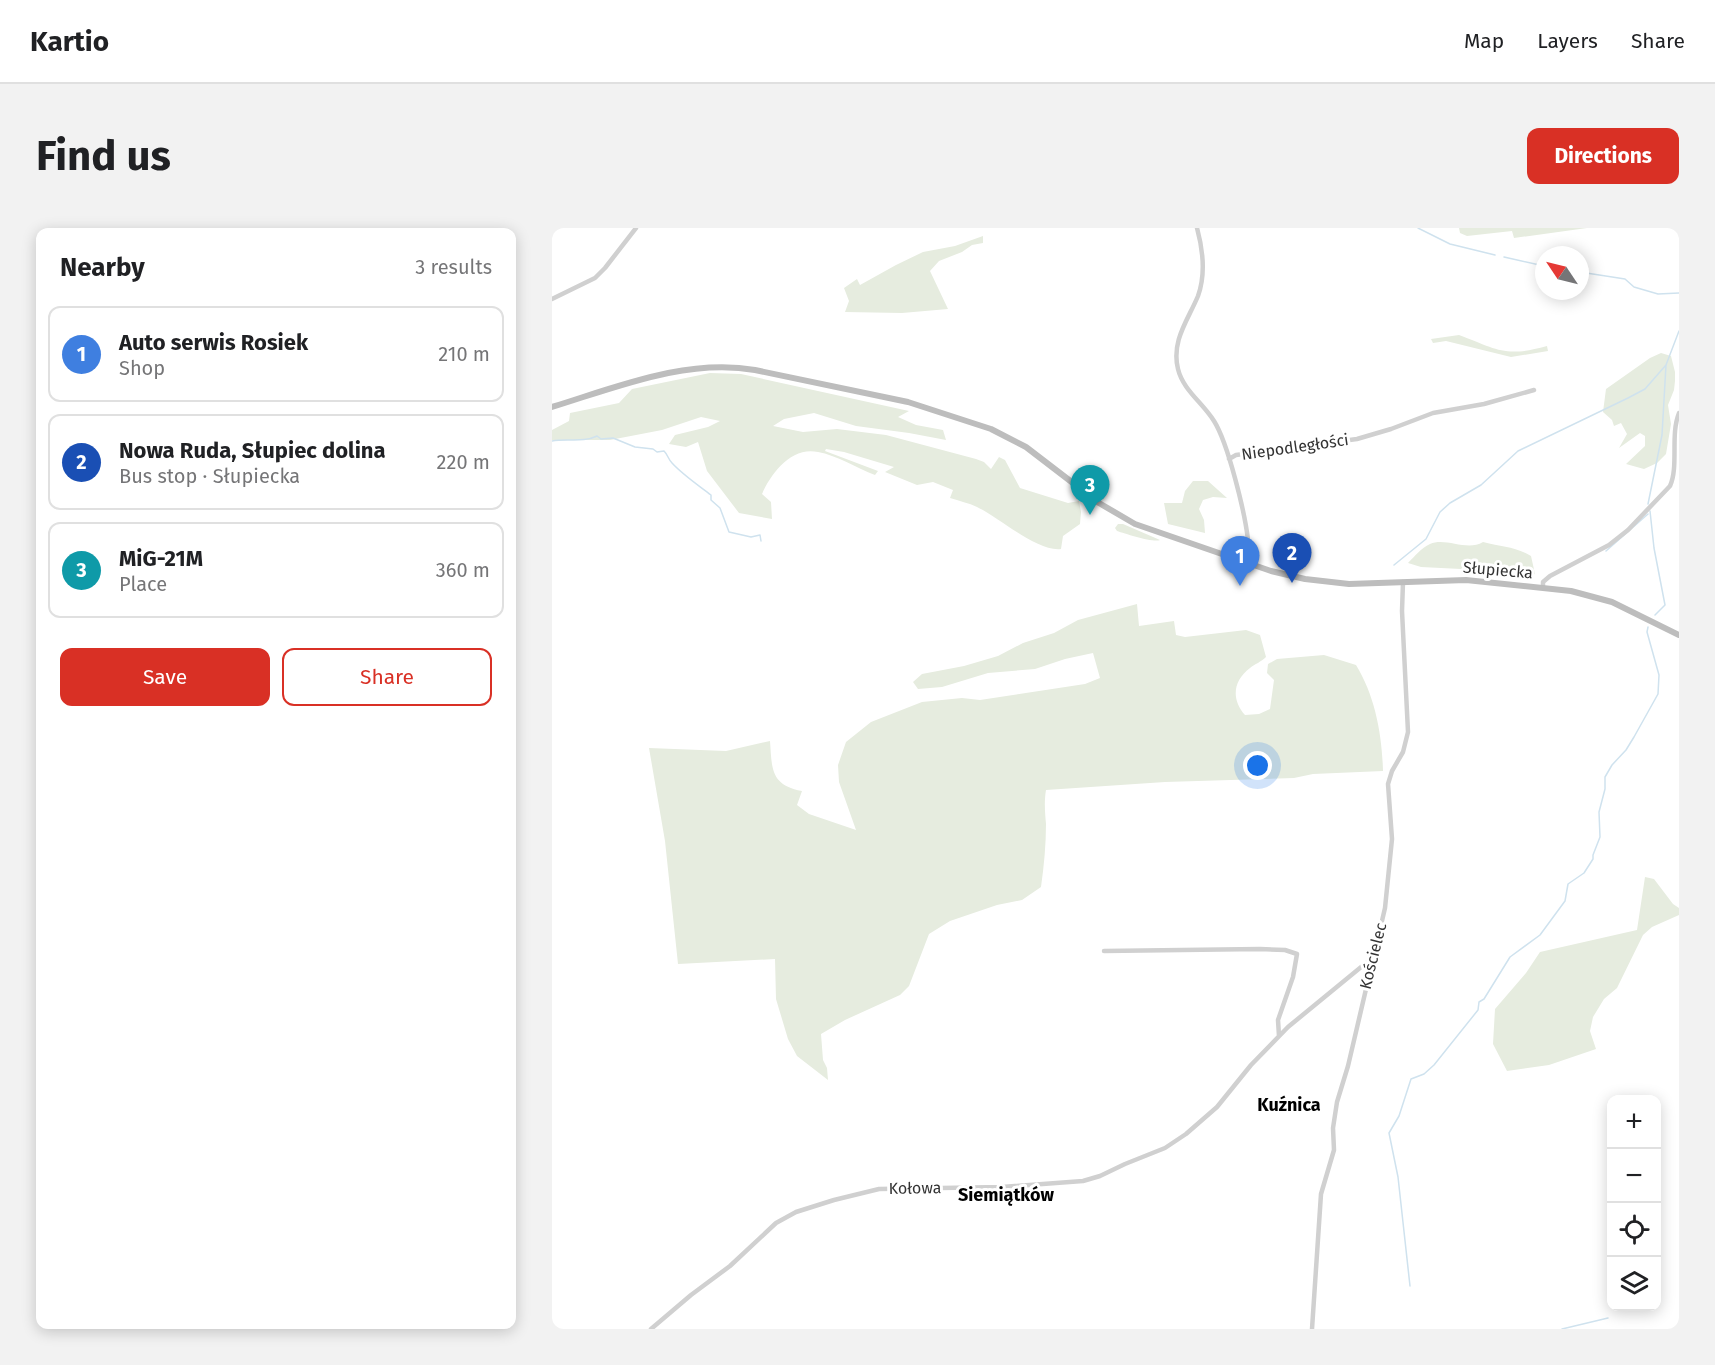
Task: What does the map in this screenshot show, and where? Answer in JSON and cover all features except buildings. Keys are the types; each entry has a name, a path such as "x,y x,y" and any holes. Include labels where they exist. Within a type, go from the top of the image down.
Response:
{"main road":[{"name":"Słupiecka","path":"552,407 656,376 694,368 719,366 755,370 936,410 1000,433 1026,447 1100,502 1135,524 1283,575 1349,584 1466,580 1543,587 1597,597 1679,635"}],"street":[{"path":"552,299 595,278 636,228"},
{"name":"Niepodległości","path":"1197,228 1203,256 1203,273 1198,294 1178,338 1176,360 1188,390 1215,422 1229,459 1236,455 1372,436 1433,413 1484,404 1534,390"},
{"path":"1670,486 1675,472 1675,437 1679,413"},
{"path":"1229,459 1248,540 1245,562"},
{"path":"1543,587 1543,582 1550,576 1619,538 1679,478"},
{"name":"Kościelec","path":"1312,1329 1321,1194 1334,1150 1333,1128 1337,1102 1348,1066 1384,908 1392,839 1388,784 1392,771 1403,752 1408,732 1402,611 1403,582"},
{"path":"1104,951 1285,950 1297,954 1293,977 1278,1020 1279,1036"},
{"name":"Kołowa","path":"651,1329 730,1266 776,1223 796,1212 879,1189 1002,1187 1083,1180 1100,1176 1166,1148 1217,1107 1251,1065 1303,1013 1371,961"}],"shaded area":[{"path":"1459,228 1587,228 1514,238 1512,231 1467,236 1460,233"},
{"path":"983,236 983,243 972,245 962,252 939,261 930,271 948,309 902,313 845,312 849,301 844,288 857,279 860,285 923,252 955,246"},
{"path":"1459,335 1501,350 1532,350 1547,346 1548,351 1511,357 1446,341 1433,343 1431,339"},
{"path":"1661,353 1671,356 1675,372 1674,390 1668,405 1671,424 1666,454 1657,463 1644,469 1626,464 1645,446 1645,436 1640,433 1619,448 1627,434 1621,423 1614,426 1612,420 1603,412 1606,389 1650,358"},
{"path":"710,373 741,374 909,411 898,417 916,425 943,430 946,440 856,426 814,413 784,419 773,426 803,432 837,429 886,435 976,459 984,462 991,469 999,457 1005,460 1020,488 1068,503 1079,501 1080,524 1063,536 1061,549 1051,549 1030,540 977,507 950,498 953,490 933,482 917,485 885,472 894,467 826,449 825,451 878,471 875,475 818,452 800,453 791,457 777,470 762,494 771,502 772,519 739,513 707,471 698,442 686,447 669,444 675,435 708,427 720,421 701,417 662,430 610,440 552,440 552,430 569,421 570,413 619,403 632,389"},
{"path":"1193,481 1208,481 1227,498 1213,497 1203,500 1199,509 1204,520 1205,533 1168,524 1164,503 1182,503 1185,491"},
{"path":"1118,524 1160,540 1146,539 1117,531 1115,528"},
{"path":"1436,542 1470,546 1483,542 1513,548 1531,556 1535,574 1530,576 1481,570 1421,567 1408,563 1421,550"},
{"path":"1137,604 1139,626 1174,621 1176,635 1185,637 1246,630 1260,635 1266,657 1244,673 1237,684 1237,703 1245,715 1259,714 1270,709 1274,680 1267,673 1268,664 1277,659 1324,655 1356,665 1373,702 1381,743 1383,771 1313,774 1294,778 1165,782 1046,790 1046,839 1041,887 1022,900 997,905 950,921 929,934 909,986 900,995 845,1020 821,1034 823,1060 827,1068 828,1080 797,1056 788,1039 776,999 775,959 678,964 665,841 649,748 726,751 770,741 771,759 778,780 802,791 797,805 809,814 856,830 839,782 838,765 846,742 871,722 922,702 962,698 980,700 1085,684 1100,678 1093,653 1035,669 988,673 942,687 918,689 913,682 922,674 964,666 998,656 1023,643 1054,633 1078,620"},
{"path":"1645,877 1654,879 1673,904 1679,908 1679,915 1652,927 1643,935 1617,988 1604,999 1593,1017 1590,1031 1596,1049 1549,1065 1507,1071 1493,1044 1495,1009 1526,973 1540,952 1637,930"}],"waterway":[{"path":"1418,228 1450,244 1495,255"},
{"path":"1504,257 1535,264"},
{"path":"1589,273 1625,279 1634,287 1658,294 1679,293"},
{"path":"1648,504 1662,435 1666,365 1679,331"},
{"path":"1394,565 1426,539 1440,512 1450,503 1481,485 1518,451 1645,389 1666,365"},
{"path":"552,441 597,436 601,439 613,438 635,447 653,449 657,452 664,451 676,467 711,495 711,500 720,508 729,532 751,537 760,535 761,541"},
{"path":"1650,511 1654,548 1665,605 1655,615"},
{"path":"1606,551 1648,514"},
{"path":"1410,1286 1398,1177 1389,1133 1399,1116 1411,1079 1424,1074 1434,1065 1478,1010 1479,1002 1484,999 1510,957 1540,935 1565,901 1568,884 1584,873 1593,859 1600,837 1599,812 1605,789 1605,777 1612,765 1626,750 1658,694 1659,675 1647,632 1648,627"},
{"path":"1562,1329 1608,1318"}],"place":[{"name":"MiG-21M","path":"1090,515"},
{"name":"Nowa Ruda, Słupiec dolina","path":"1292,583"},
{"name":"Auto serwis Rosiek","path":"1240,586"}],"district":[{"name":"Kuźnica","path":"1289,1105"},
{"name":"Siemiątków","path":"1006,1195"}]}
